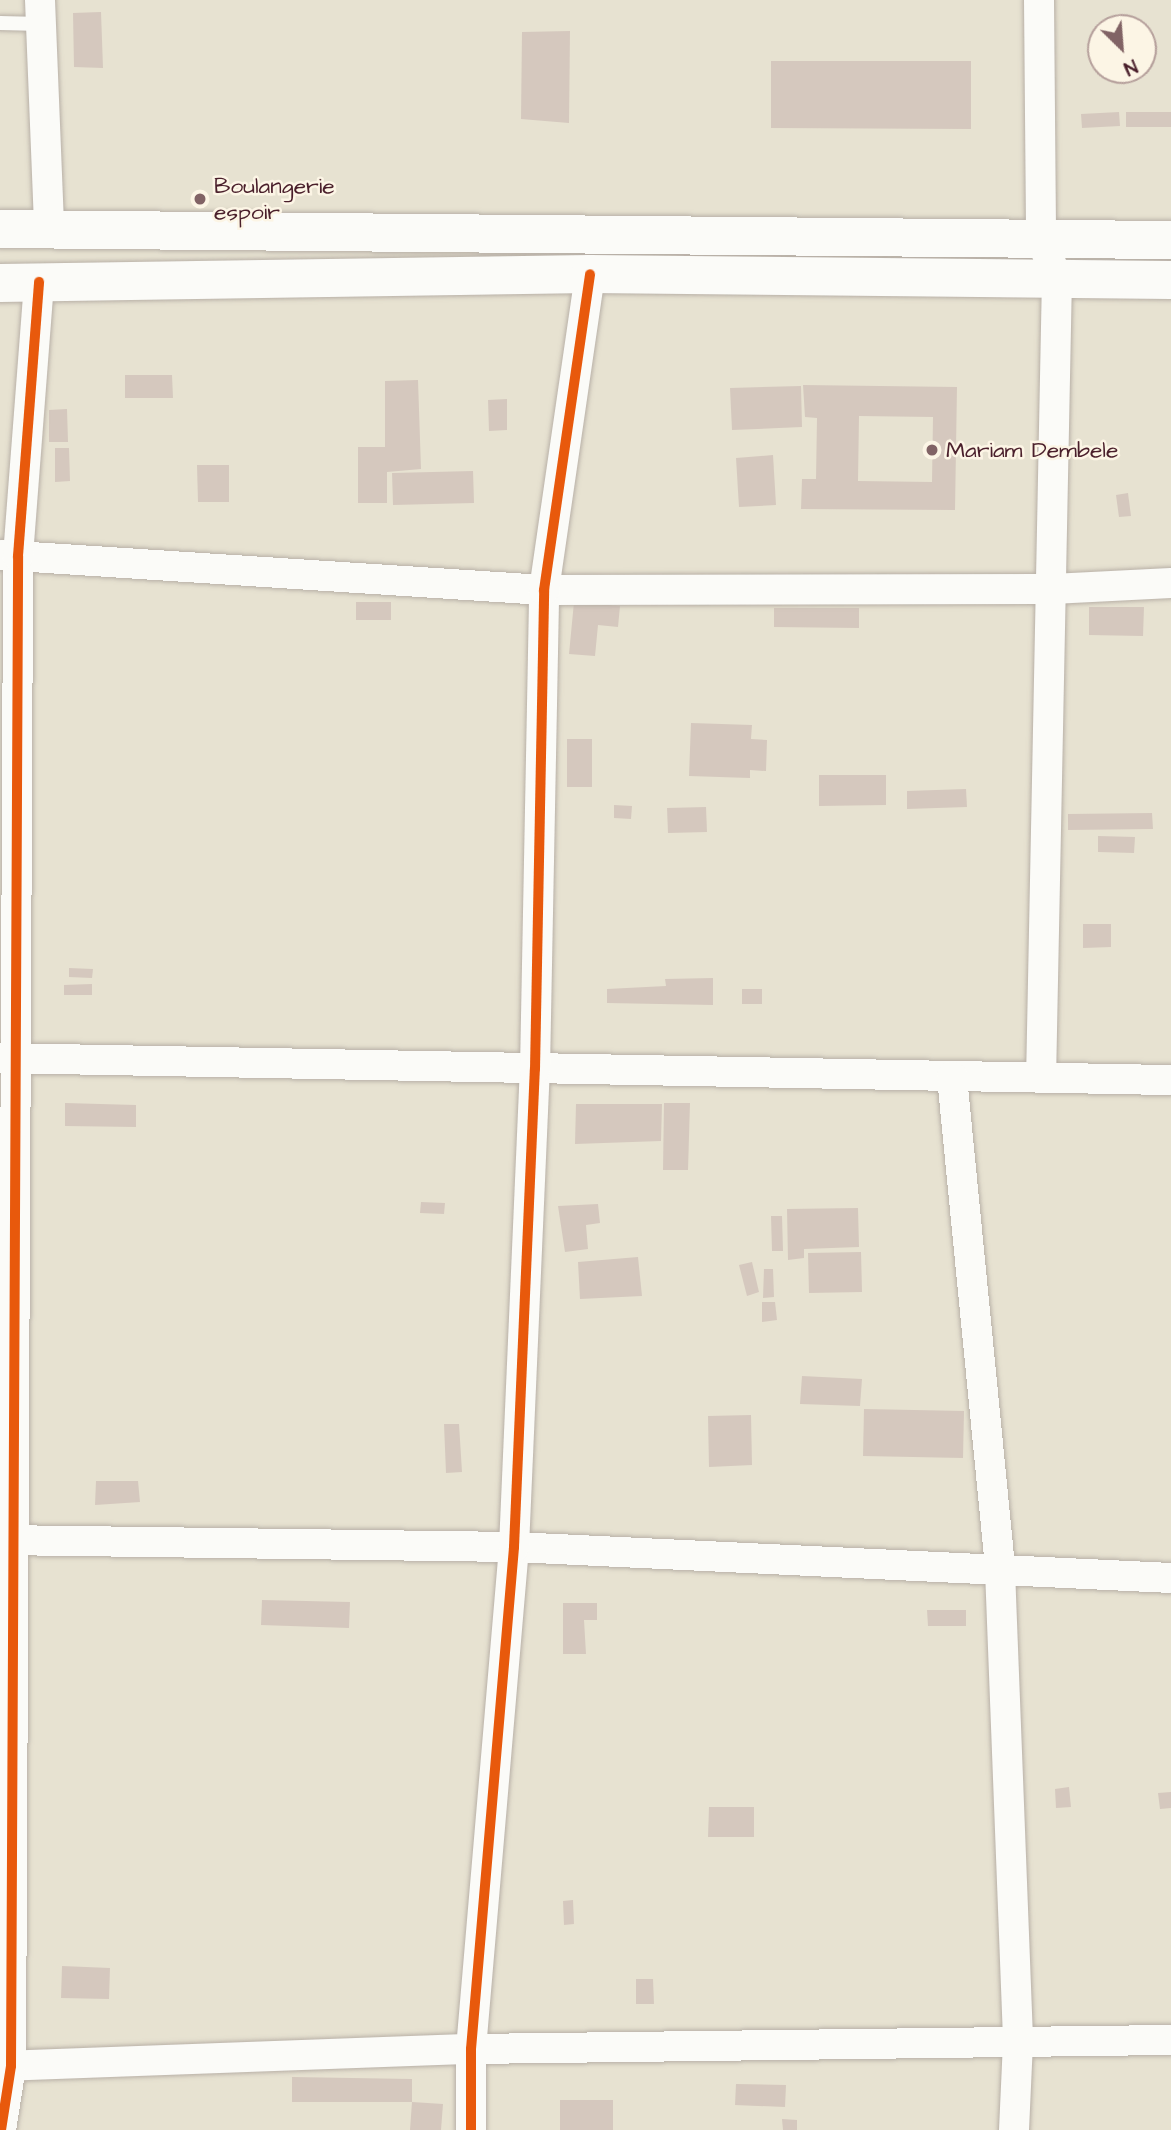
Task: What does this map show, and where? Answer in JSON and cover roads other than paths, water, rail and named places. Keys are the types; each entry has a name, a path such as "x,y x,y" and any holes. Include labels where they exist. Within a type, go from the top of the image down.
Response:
{"highway":[{"path":"0,229 49,226 1171,240"},
{"path":"0,283 590,274 1171,280"}],"street":[{"path":"1039,0 1041,240 1058,277 1041,1078"},
{"path":"40,12 49,226"},
{"path":"471,2130 471,2049 514,1547 534,1069 544,590 590,274"},
{"path":"1,2130 5,2066 9,556 38,282"},
{"path":"9,556 544,590 1052,589 1171,583"},
{"path":"9,1058 1171,1080"},
{"path":"952,1077 1000,1570 1018,2042 1014,2130"},
{"path":"7,1540 514,1547 1171,1578"},
{"path":"5,2066 471,2049 1171,2040"}],"lane":[{"path":"0,23 40,12"}],"place":[{"name":"Boulangerie espoir","path":"200,199"},
{"name":"Mariam Dembele","path":"932,450"}]}
